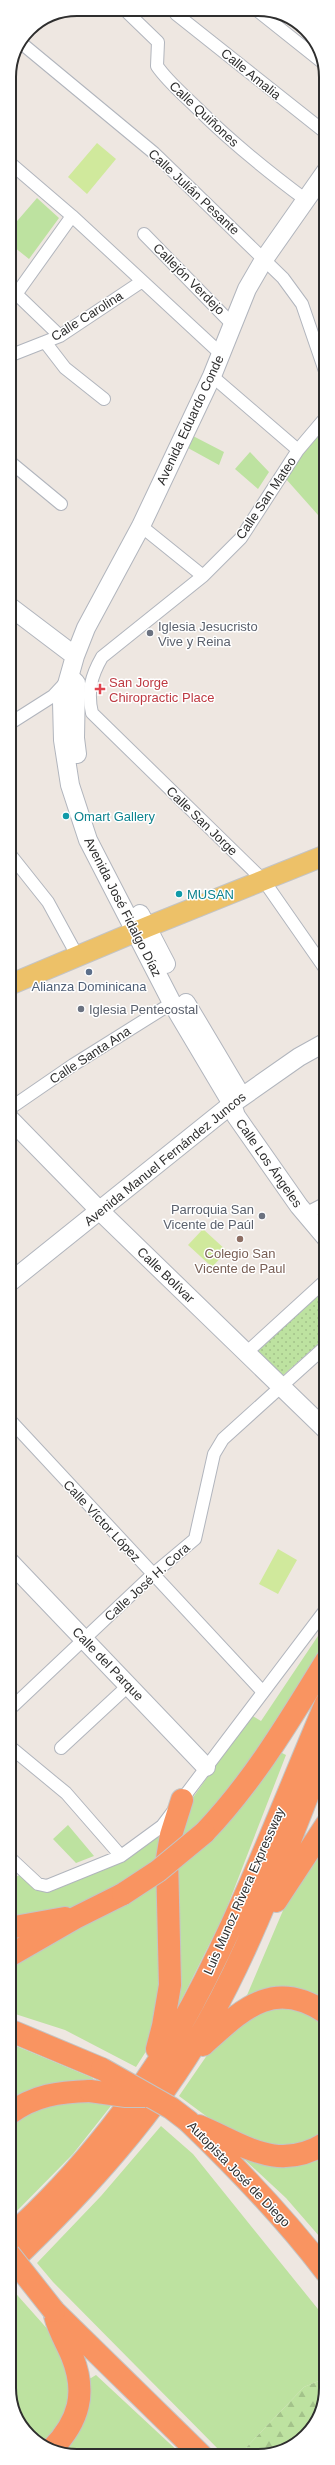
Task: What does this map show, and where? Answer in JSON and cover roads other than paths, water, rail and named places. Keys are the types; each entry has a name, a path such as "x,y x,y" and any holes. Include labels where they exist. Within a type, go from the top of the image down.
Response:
{"highway":[{"path":"16,1952 74,1918 122,1894 158,1871 204,1834 230,1806 248,1783 319,1672"},
{"name":"Luis Munoz Rivera Expressway","path":"16,2230 54,2192 102,2137 150,2072 191,2007 231,1928 319,1720"},
{"name":"Luis Munoz Rivera Expressway","path":"16,2257 96,2176 157,2100 192,2050 231,1978 319,1766"},
{"path":"150,2072 163,2026 170,1985 167,1859 171,1835 182,1800"},
{"path":"231,1978 250,1952 280,1893 319,1834"},
{"path":"16,1927 74,1918"},
{"path":"192,2050 201,2047 229,2020 249,2006 272,1998 283,1998 306,2003 319,2010"},
{"name":"Autopista José de Diego","path":"16,2033 102,2069 188,2121 246,2177 295,2231 319,2263"},
{"path":"16,2109 40,2096 58,2093 90,2091 126,2096 148,2096"},
{"path":"188,2121 257,2152 287,2158 310,2152 319,2147"},
{"path":"16,2263 54,2311 195,2449"},
{"path":"54,2311 60,2335 74,2362 80,2396 75,2416 56,2445"}],"main road":[{"path":"16,982 141,929 319,858"}],"street":[{"name":"Calle Quiñones","path":"131,16 158,42 157,66 165,78 225,136 267,171 306,200"},
{"name":"Calle Amalia","path":"179,16 319,127"},
{"path":"264,17 316,57"},
{"name":"Calle Julián Pesante","path":"25,46 154,153 266,258 302,304 319,346"},
{"path":"16,168 72,216 141,282 221,354"},
{"name":"Avenida Eduardo Conde","path":"70,677 75,656 86,628 141,526 212,376 248,289 266,258 319,181"},
{"path":"16,286 72,216"},
{"name":"Callejón Verdejo","path":"144,234 233,325"},
{"name":"Calle Carolina","path":"16,353 60,336 141,282"},
{"path":"16,293 60,336"},
{"path":"45,342 65,368 104,399"},
{"path":"212,376 298,450"},
{"name":"Calle San Mateo","path":"92,674 102,657 203,576 241,538 298,450 319,425"},
{"path":"16,467 61,504"},
{"path":"141,526 203,576"},
{"path":"16,611 75,656"},
{"name":"Calle San Jorge","path":"92,674 88,699 92,713 264,881 319,960"},
{"path":"16,720 53,696 70,677"},
{"name":"Avenida José Fidalgo Díaz","path":"70,677 62,702 63,740 70,785 88,840 183,998 237,1100"},
{"path":"16,862 48,902 78,956"},
{"name":"Avenida José Fidalgo Díaz","path":"141,929 172,1004 237,1100"},
{"name":"Calle Santa Ana","path":"16,1104 73,1065 172,1004"},
{"name":"Avenida Manuel Fernández Juncos","path":"16,1278 237,1100 319,1047"},
{"name":"Calle Los Ángeles","path":"237,1100 236,1116 305,1214 319,1230"},
{"name":"Calle Bolívar","path":"16,1125 100,1212 319,1423"},
{"path":"305,1214 319,1207"},
{"path":"246,1353 319,1286"},
{"name":"Calle José H. Cora","path":"16,1703 152,1575 195,1539 214,1454 223,1439 319,1352"},
{"name":"Calle Víctor López","path":"16,1427 152,1575 262,1691"},
{"name":"Calle del Parque","path":"16,1571 206,1767"},
{"path":"16,1868 38,1884 48,1886 121,1856 162,1826 262,1691 319,1618"},
{"path":"61,1748 129,1686"},
{"path":"16,1752 66,1793 121,1856"}],"place":[{"name":"Iglesia Jesucristo Vive y Reina","path":"150,633"},
{"name":"San Jorge Chiropractic Place","path":"100,689"},
{"name":"Omart Gallery","path":"66,816"},
{"name":"MUSAN","path":"179,894"},
{"name":"Alianza Dominicana","path":"89,972"},
{"name":"Iglesia Pentecostal","path":"81,1009"},
{"name":"Parroquia San Vicente de Paúl","path":"262,1216"},
{"name":"Colegio San Vicente de Paul","path":"240,1239"}]}
